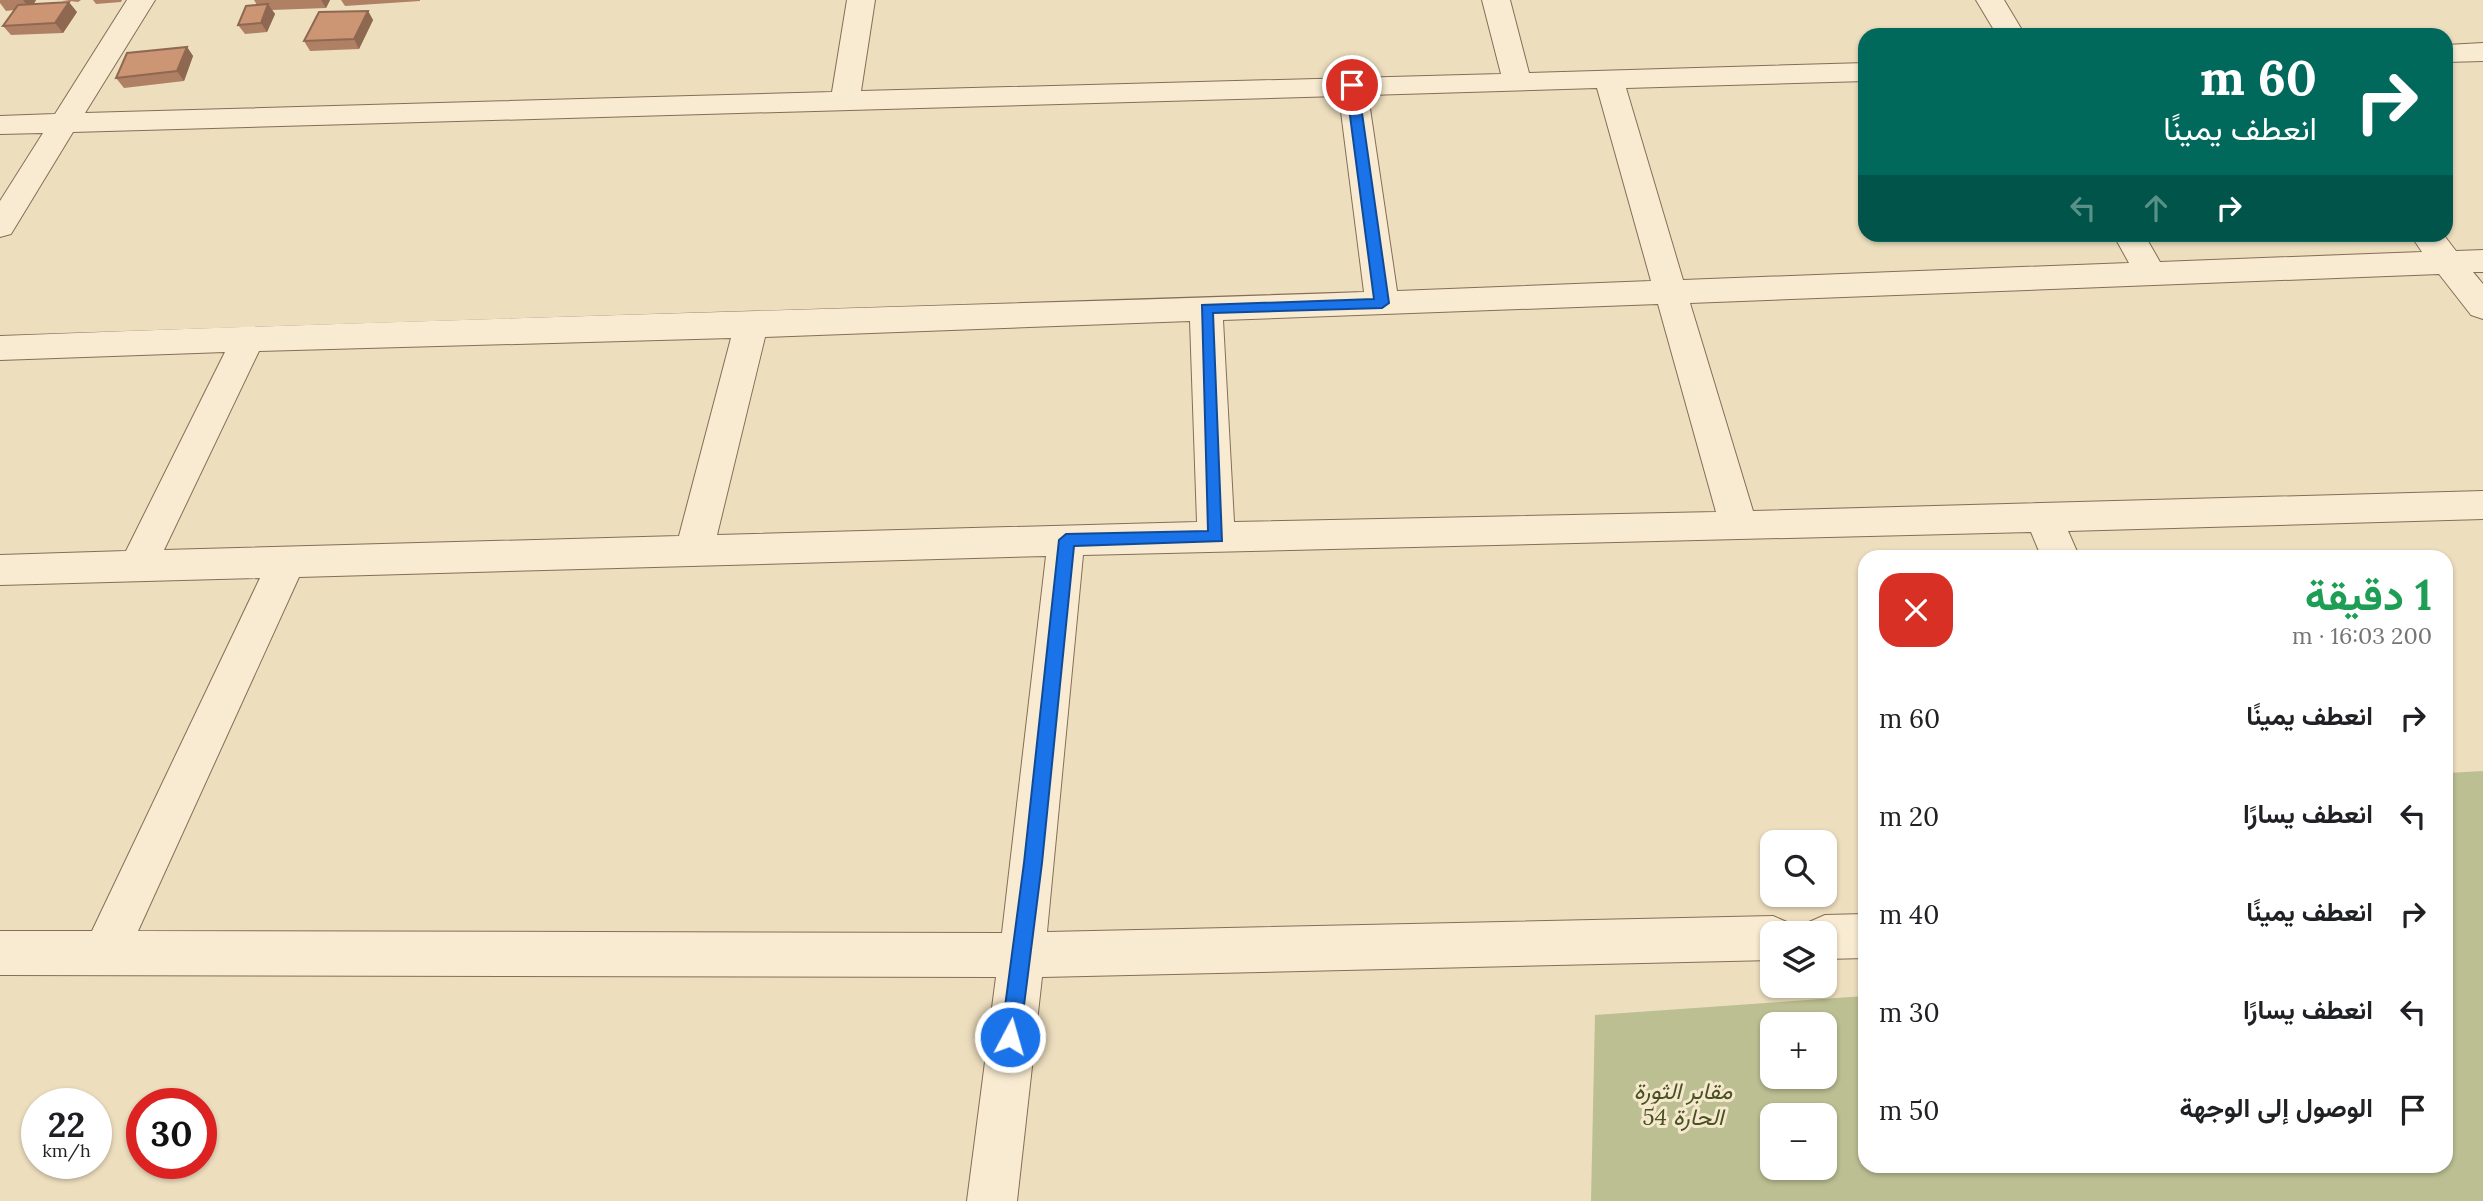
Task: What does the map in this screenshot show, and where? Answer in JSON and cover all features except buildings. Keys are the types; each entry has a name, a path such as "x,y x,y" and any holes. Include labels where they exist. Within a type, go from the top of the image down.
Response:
{"street":[{"path":"0,226 141,0"},
{"path":"845,100 862,0"},
{"path":"1496,0 1517,80"},
{"path":"1990,0 2007,28"},
{"path":"2453,54 2483,52"},
{"path":"0,125 1858,72"},
{"path":"1609,79 1674,294 1739,526"},
{"path":"1352,85 1382,303"},
{"path":"2133,242 2151,274"},
{"path":"2431,242 2483,307"},
{"path":"0,348 249,337 751,325 1674,294 2483,261"},
{"path":"1206,309 1216,537"},
{"path":"694,550 751,325"},
{"path":"137,566 249,337"},
{"path":"0,570 2483,505"},
{"path":"2042,516 2057,550"},
{"path":"992,1201 1033,863 1066,540"},
{"path":"105,953 286,563"},
{"path":"1837,937 1858,936"},
{"path":"0,953 1020,955 1760,938"}],"green space":[{"name":"مقابر الثورة الحارة 54","path":"2483,771 2483,1201 1591,1201 1595,1015 1858,996 1858,1173 2453,1173 2453,773"}],"route":[{"path":"1010,1037 1033,863 1066,540 1216,537 1206,309 1382,303 1352,85"}]}
